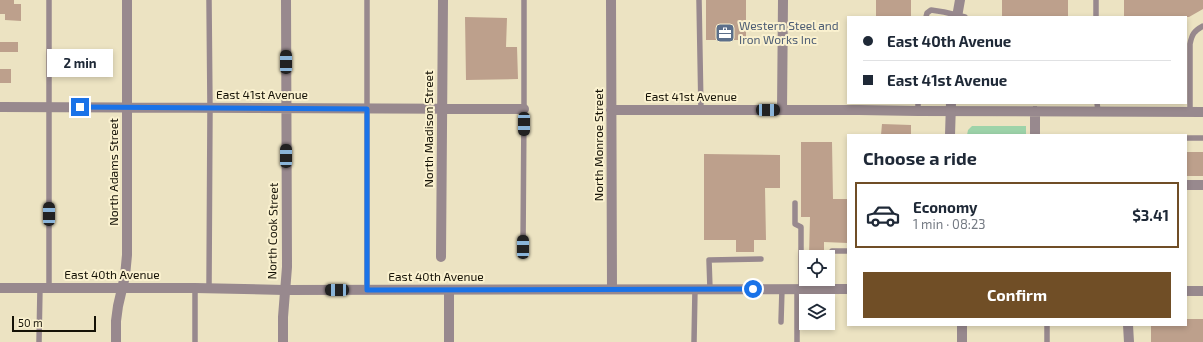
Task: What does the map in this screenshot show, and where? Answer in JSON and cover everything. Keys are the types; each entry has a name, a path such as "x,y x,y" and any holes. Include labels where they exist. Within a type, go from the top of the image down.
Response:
{"street":[{"name":"North Adams Street","path":"116,342 116,321 126,273 127,255 127,0"},
{"name":"North Cook Street","path":"283,342 284,290 287,267 286,0"},
{"name":"North Madison Street","path":"441,257 443,0"},
{"name":"North Monroe Street","path":"611,0 612,289"},
{"path":"782,110 783,0"},
{"path":"960,0 960,16"},
{"name":"East 41st Avenue","path":"0,107 524,109"},
{"name":"East 41st Avenue","path":"611,110 859,110 918,107 1098,107 1203,112"},
{"path":"950,134 951,107"},
{"path":"1035,134 1036,107"},
{"path":"1187,185 1203,185"},
{"name":"East 40th Avenue","path":"0,288 208,288 284,290 847,289"},
{"path":"449,290 449,342"},
{"path":"1187,291 1203,291"},
{"path":"962,326 962,342"},
{"path":"1128,326 1129,342"}],"lane":[{"path":"39,342 45,288 49,107 49,0"},
{"path":"208,288 210,108 209,0"},
{"path":"367,0 367,290"},
{"path":"523,247 524,0"},
{"path":"699,0 701,110"},
{"path":"1096,0 1096,16"},
{"path":"926,16 927,13 931,10 960,16"},
{"path":"1190,112 1190,44 1195,30 1203,26"},
{"path":"1187,138 1203,138"},
{"path":"795,203 795,224 801,227 797,342"},
{"path":"832,289 832,251 847,251"},
{"path":"710,289 709,260 761,259"},
{"path":"195,288 195,342"},
{"path":"694,342 695,289"},
{"path":"781,322 782,289"},
{"path":"1047,342 1048,326"}],"green space":[{"path":"972,126 1026,126 1026,134 967,134 968,130"}],"building":[{"path":"0,0 14,0 14,4 21,4 21,21 5,20 5,14 0,14"},
{"path":"706,0 746,0 746,40 706,40"},
{"path":"876,0 911,0 911,16 876,16"},
{"path":"1002,0 1068,0 1068,16 1002,16"},
{"path":"1124,0 1203,0 1203,9 1189,17 1124,16"},
{"path":"465,17 507,18 506,47 517,47 518,79 466,80"},
{"path":"0,42 18,42 18,52 0,52"},
{"path":"0,69 11,69 11,83 0,83"},
{"path":"882,124 911,125 911,134 881,134"},
{"path":"801,142 832,142 833,199 847,199 847,243 824,242 824,250 809,250 810,217 801,217"},
{"path":"1187,152 1203,152 1203,176 1187,176"},
{"path":"704,154 780,155 780,188 765,188 766,240 754,240 754,252 736,252 736,240 704,240"},
{"path":"1187,319 1203,319 1203,342 1151,342 1151,326 1187,326"}],"place":[{"name":"Western Steel and Iron Works Inc","path":"725,33"}],"route":[{"path":"80,107 367,109 367,290 753,289"}]}
